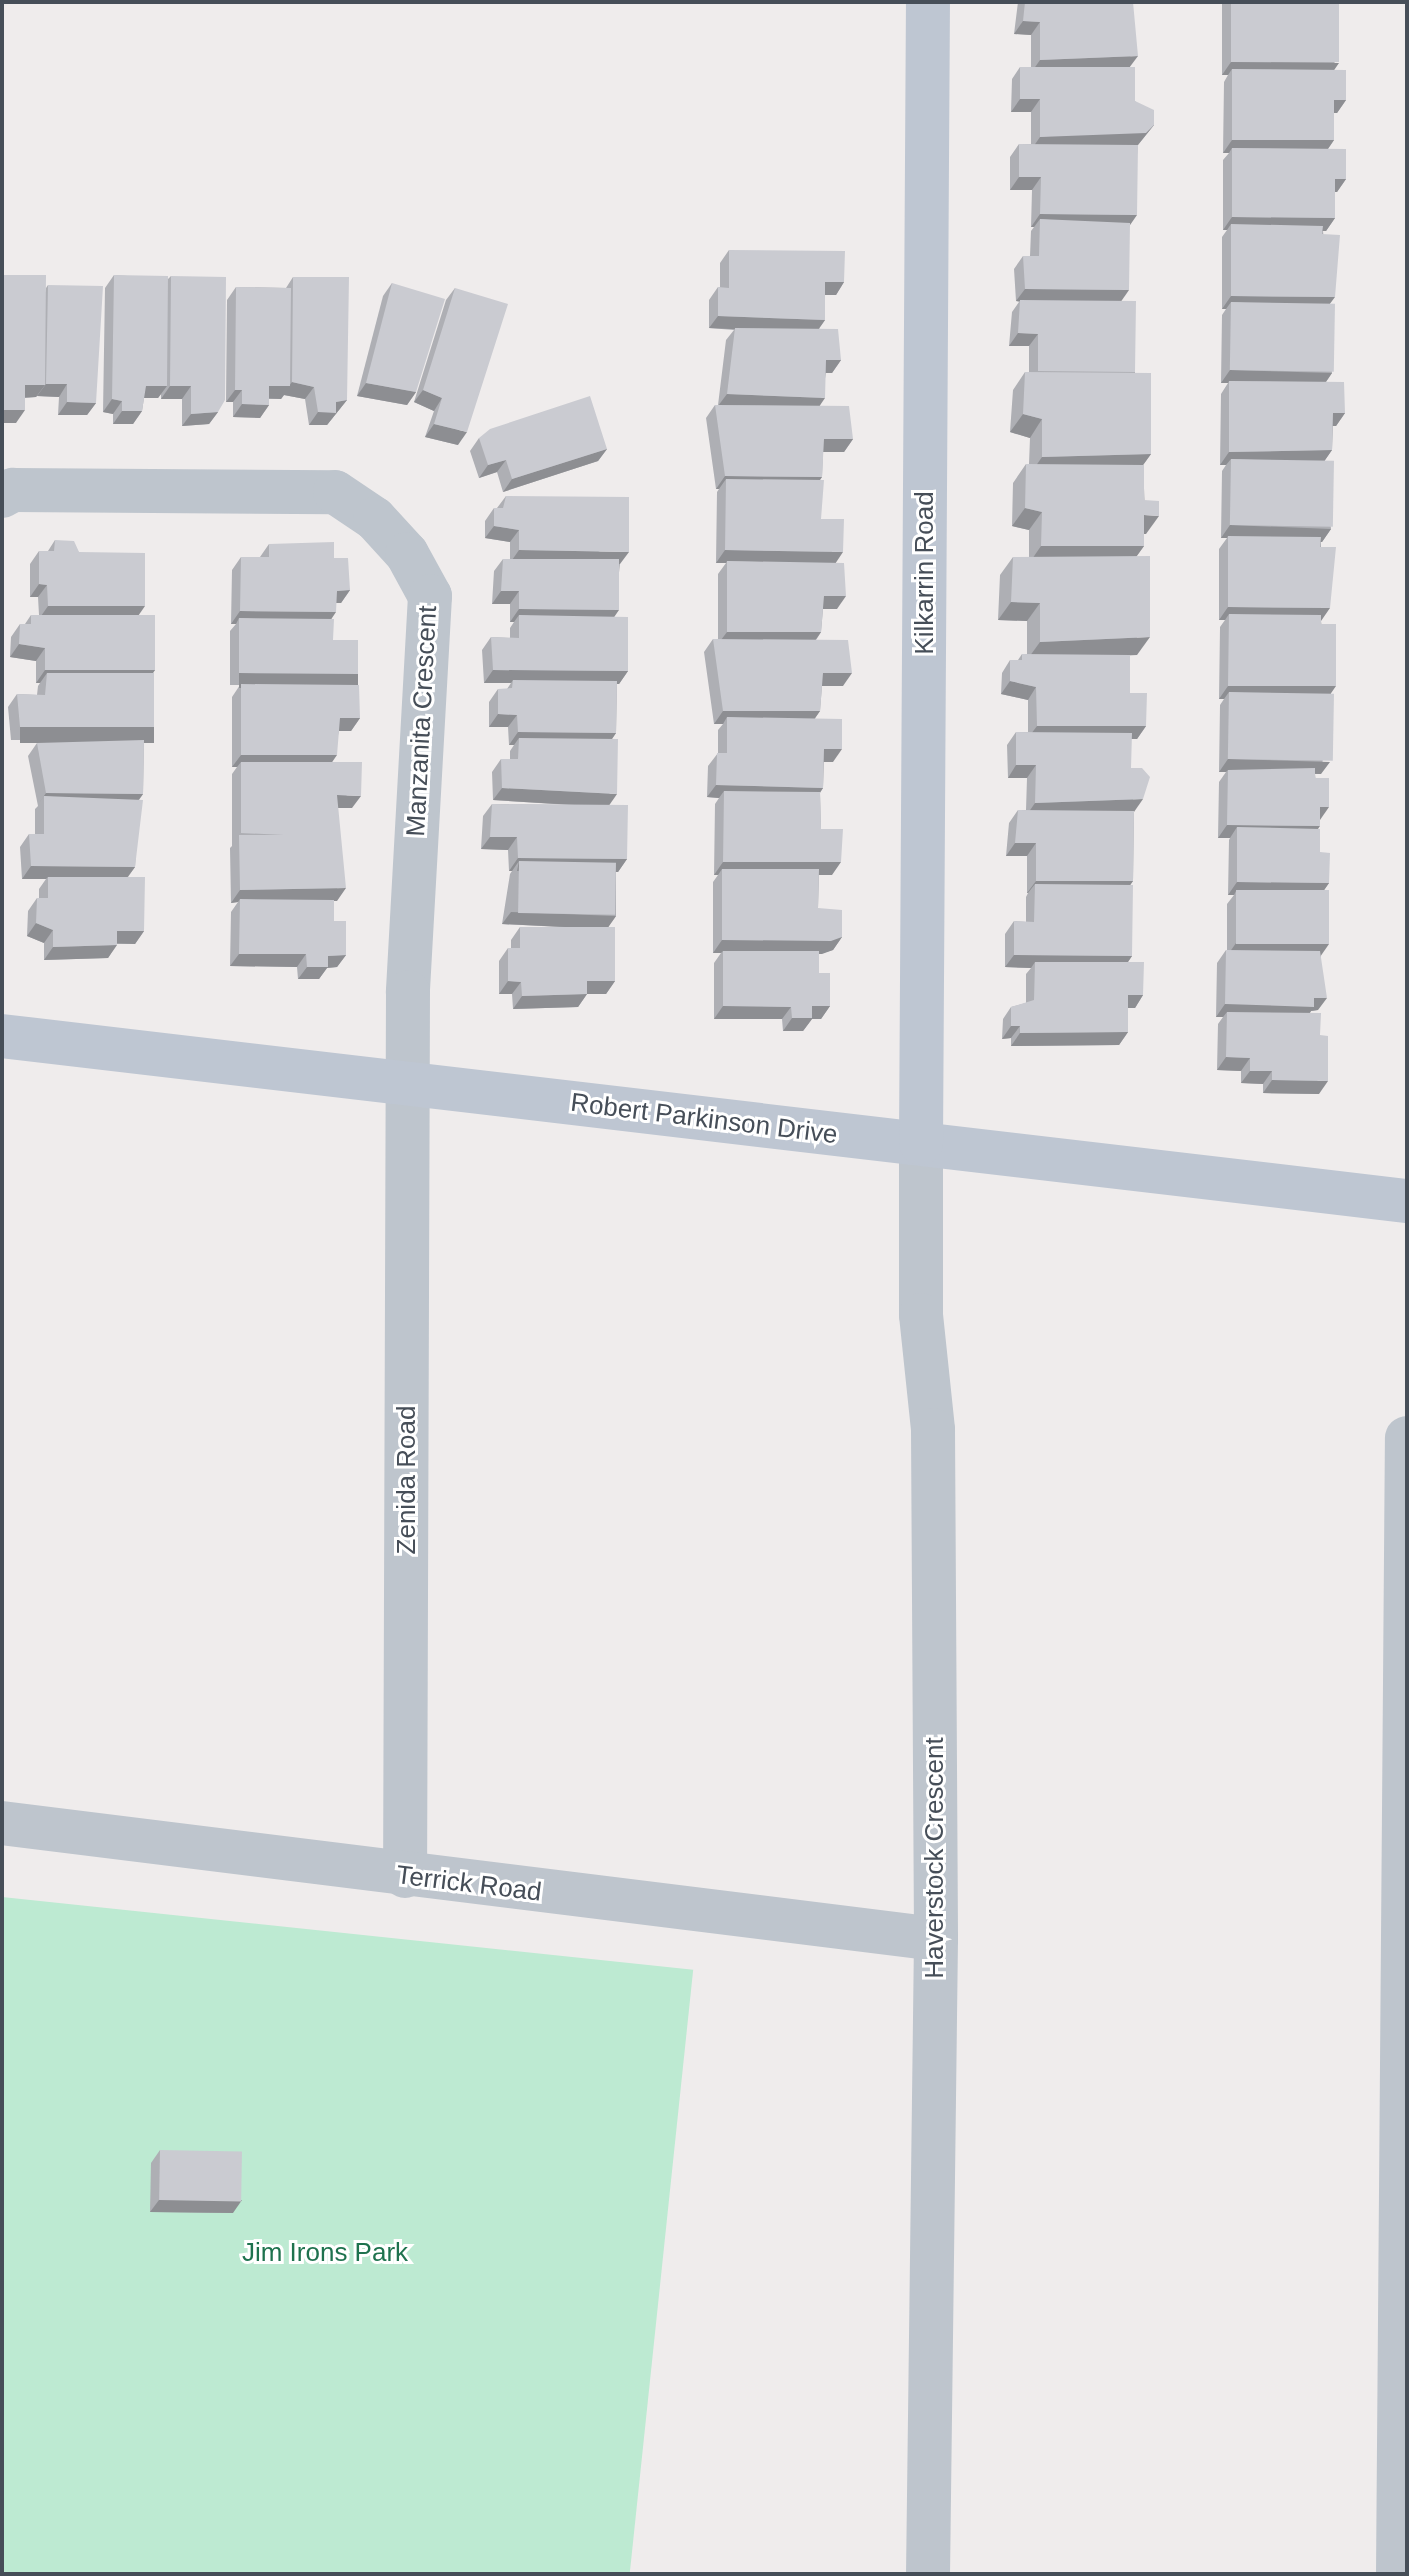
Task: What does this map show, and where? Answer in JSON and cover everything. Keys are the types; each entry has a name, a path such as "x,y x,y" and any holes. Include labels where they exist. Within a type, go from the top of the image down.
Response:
{"street":[{"name":"Kilkarrin Road","path":"921,1143 928,2"},
{"name":"Manzanita Crescent","path":"2,496 13,490 335,492 375,519 407,554 430,596 407,1083"},
{"name":"Robert Parkinson Drive","path":"2,1036 1407,1201"},
{"name":"Zenida Road","path":"405,1876 407,1083"},
{"name":"Haverstock Crescent","path":"921,1143 921,1315 933,1430 936,1939 928,2574"},
{"path":"1398,2574 1407,1438"},
{"name":"Terrick Road","path":"2,1823 405,1876 936,1939"}],"green space":[{"name":"Jim Irons Park","path":"2,1897 693,1970 630,2574 2,2574"}],"building":[{"path":"1025,2 1133,2 1138,56 1040,60 1040,22 1023,21"},
{"path":"1231,2 1339,2 1339,62 1231,62"},
{"path":"1020,67 1135,67 1135,101 1154,110 1154,125 1146,133 1040,137 1040,99 1020,99"},
{"path":"1232,69 1346,70 1346,100 1334,100 1334,140 1232,140"},
{"path":"1019,144 1138,145 1137,215 1040,214 1041,177 1019,177"},
{"path":"1232,148 1346,149 1346,179 1335,179 1335,218 1232,217"},
{"path":"1040,219 1130,223 1129,290 1025,289 1023,256 1039,256"},
{"path":"1231,224 1323,226 1322,234 1340,235 1335,297 1231,296"},
{"path":"729,250 845,251 844,282 825,282 825,320 718,316 718,287 729,288"},
{"path":"2,275 46,275 45,385 25,385 25,410 2,410"},
{"path":"114,275 168,276 167,386 146,386 142,411 122,411 122,401 112,399"},
{"path":"171,276 226,277 225,400 218,412 191,414 191,386 170,386"},
{"path":"293,277 349,277 347,400 336,402 336,413 318,412 314,387 292,382"},
{"path":"392,283 445,299 416,392 366,383"},
{"path":"48,285 103,286 96,403 67,402 67,384 46,384"},
{"path":"236,287 291,288 290,386 269,386 269,405 242,404 242,390 235,390"},
{"path":"455,288 508,304 467,432 434,424 442,398 423,390"},
{"path":"1020,300 1136,301 1135,372 1038,371 1038,334 1018,333"},
{"path":"1231,302 1335,304 1334,372 1230,370"},
{"path":"735,328 838,329 841,360 826,360 825,398 727,394"},
{"path":"1025,372 1151,373 1151,454 1042,457 1042,419 1023,414"},
{"path":"1229,381 1344,382 1345,413 1333,413 1332,450 1229,452"},
{"path":"590,396 607,449 512,479 506,460 488,465 479,438 490,429"},
{"path":"715,405 849,406 853,439 824,439 822,477 725,476"},
{"path":"1231,459 1334,461 1333,527 1230,525"},
{"path":"1026,464 1144,465 1144,500 1159,501 1159,516 1144,515 1144,546 1041,546 1042,512 1025,508"},
{"path":"726,479 824,480 821,519 844,519 843,552 725,550"},
{"path":"506,496 629,497 629,552 519,550 519,530 494,526 494,508 503,508"},
{"path":"1228,536 1321,537 1320,547 1336,547 1330,608 1228,607"},
{"path":"55,540 74,541 79,552 145,553 145,606 48,606 47,585 39,584 39,551 54,551"},
{"path":"334,542 334,558 348,558 350,590 337,591 336,612 240,611 241,557 269,557 269,544"},
{"path":"1150,556 1150,637 1040,642 1040,603 1011,602 1013,557"},
{"path":"503,559 619,559 619,610 519,609 519,591 501,591"},
{"path":"727,561 844,563 846,596 824,596 821,632 727,632"},
{"path":"1229,614 1321,615 1321,624 1336,624 1336,686 1228,686"},
{"path":"31,615 155,615 155,670 45,670 45,648 19,644 20,624 31,624"},
{"path":"519,615 628,617 628,671 493,670 491,637 519,638"},
{"path":"239,618 334,619 333,640 358,640 358,674 239,673"},
{"path":"713,639 848,640 852,673 823,673 820,711 723,711"},
{"path":"1022,654 1130,655 1130,693 1147,693 1146,726 1037,726 1036,687 1010,681 1010,660 1022,660"},
{"path":"47,673 154,673 154,727 20,727 17,694 45,695"},
{"path":"513,680 617,681 616,733 518,732 517,715 498,714 498,689 512,688"},
{"path":"241,684 359,685 360,718 340,718 337,755 241,755"},
{"path":"1229,692 1334,694 1333,761 1228,759"},
{"path":"727,717 842,719 842,749 824,749 823,788 716,785 717,753 727,753"},
{"path":"1016,732 1132,733 1131,768 1142,768 1150,777 1143,799 1035,803 1036,765 1016,765"},
{"path":"519,738 618,739 617,794 502,788 501,759 518,759"},
{"path":"144,740 143,794 46,793 37,743"},
{"path":"241,762 362,762 361,796 337,795 346,888 240,890 239,835 284,835 241,833"},
{"path":"1315,768 1315,778 1329,778 1329,807 1320,807 1320,826 1227,825 1228,770"},
{"path":"724,791 820,792 821,829 843,829 841,862 723,862"},
{"path":"44,796 143,800 135,867 31,866 29,834 44,834"},
{"path":"492,804 628,805 627,859 518,858 517,837 490,837"},
{"path":"1018,810 1134,811 1133,881 1036,881 1036,843 1015,843"},
{"path":"1237,827 1320,829 1320,852 1330,853 1329,883 1237,882"},
{"path":"519,861 616,863 615,915 518,913"},
{"path":"722,869 819,869 818,908 842,910 842,937 831,941 722,940"},
{"path":"48,877 145,877 144,931 117,931 117,945 53,947 53,930 36,923 37,898 48,898"},
{"path":"1035,884 1133,885 1132,956 1014,955 1014,921 1034,922"},
{"path":"1236,890 1329,890 1329,944 1236,944"},
{"path":"240,899 334,900 334,921 346,921 346,955 328,956 328,967 307,967 306,954 239,954"},
{"path":"520,927 615,927 615,981 587,981 587,994 522,996 521,982 508,981 508,948 520,948"},
{"path":"1226,950 1320,951 1327,998 1314,998 1314,1007 1225,1004"},
{"path":"723,951 819,951 819,973 830,973 830,1006 812,1006 812,1018 792,1018 791,1007 723,1006"},
{"path":"1035,962 1144,962 1143,995 1128,995 1128,1032 1020,1033 1020,1026 1011,1026 1011,1007 1034,1000"},
{"path":"1227,1012 1321,1013 1320,1035 1328,1036 1328,1081 1272,1080 1272,1071 1250,1071 1250,1058 1226,1057"},
{"path":"160,2150 242,2151 241,2201 159,2200"}]}
